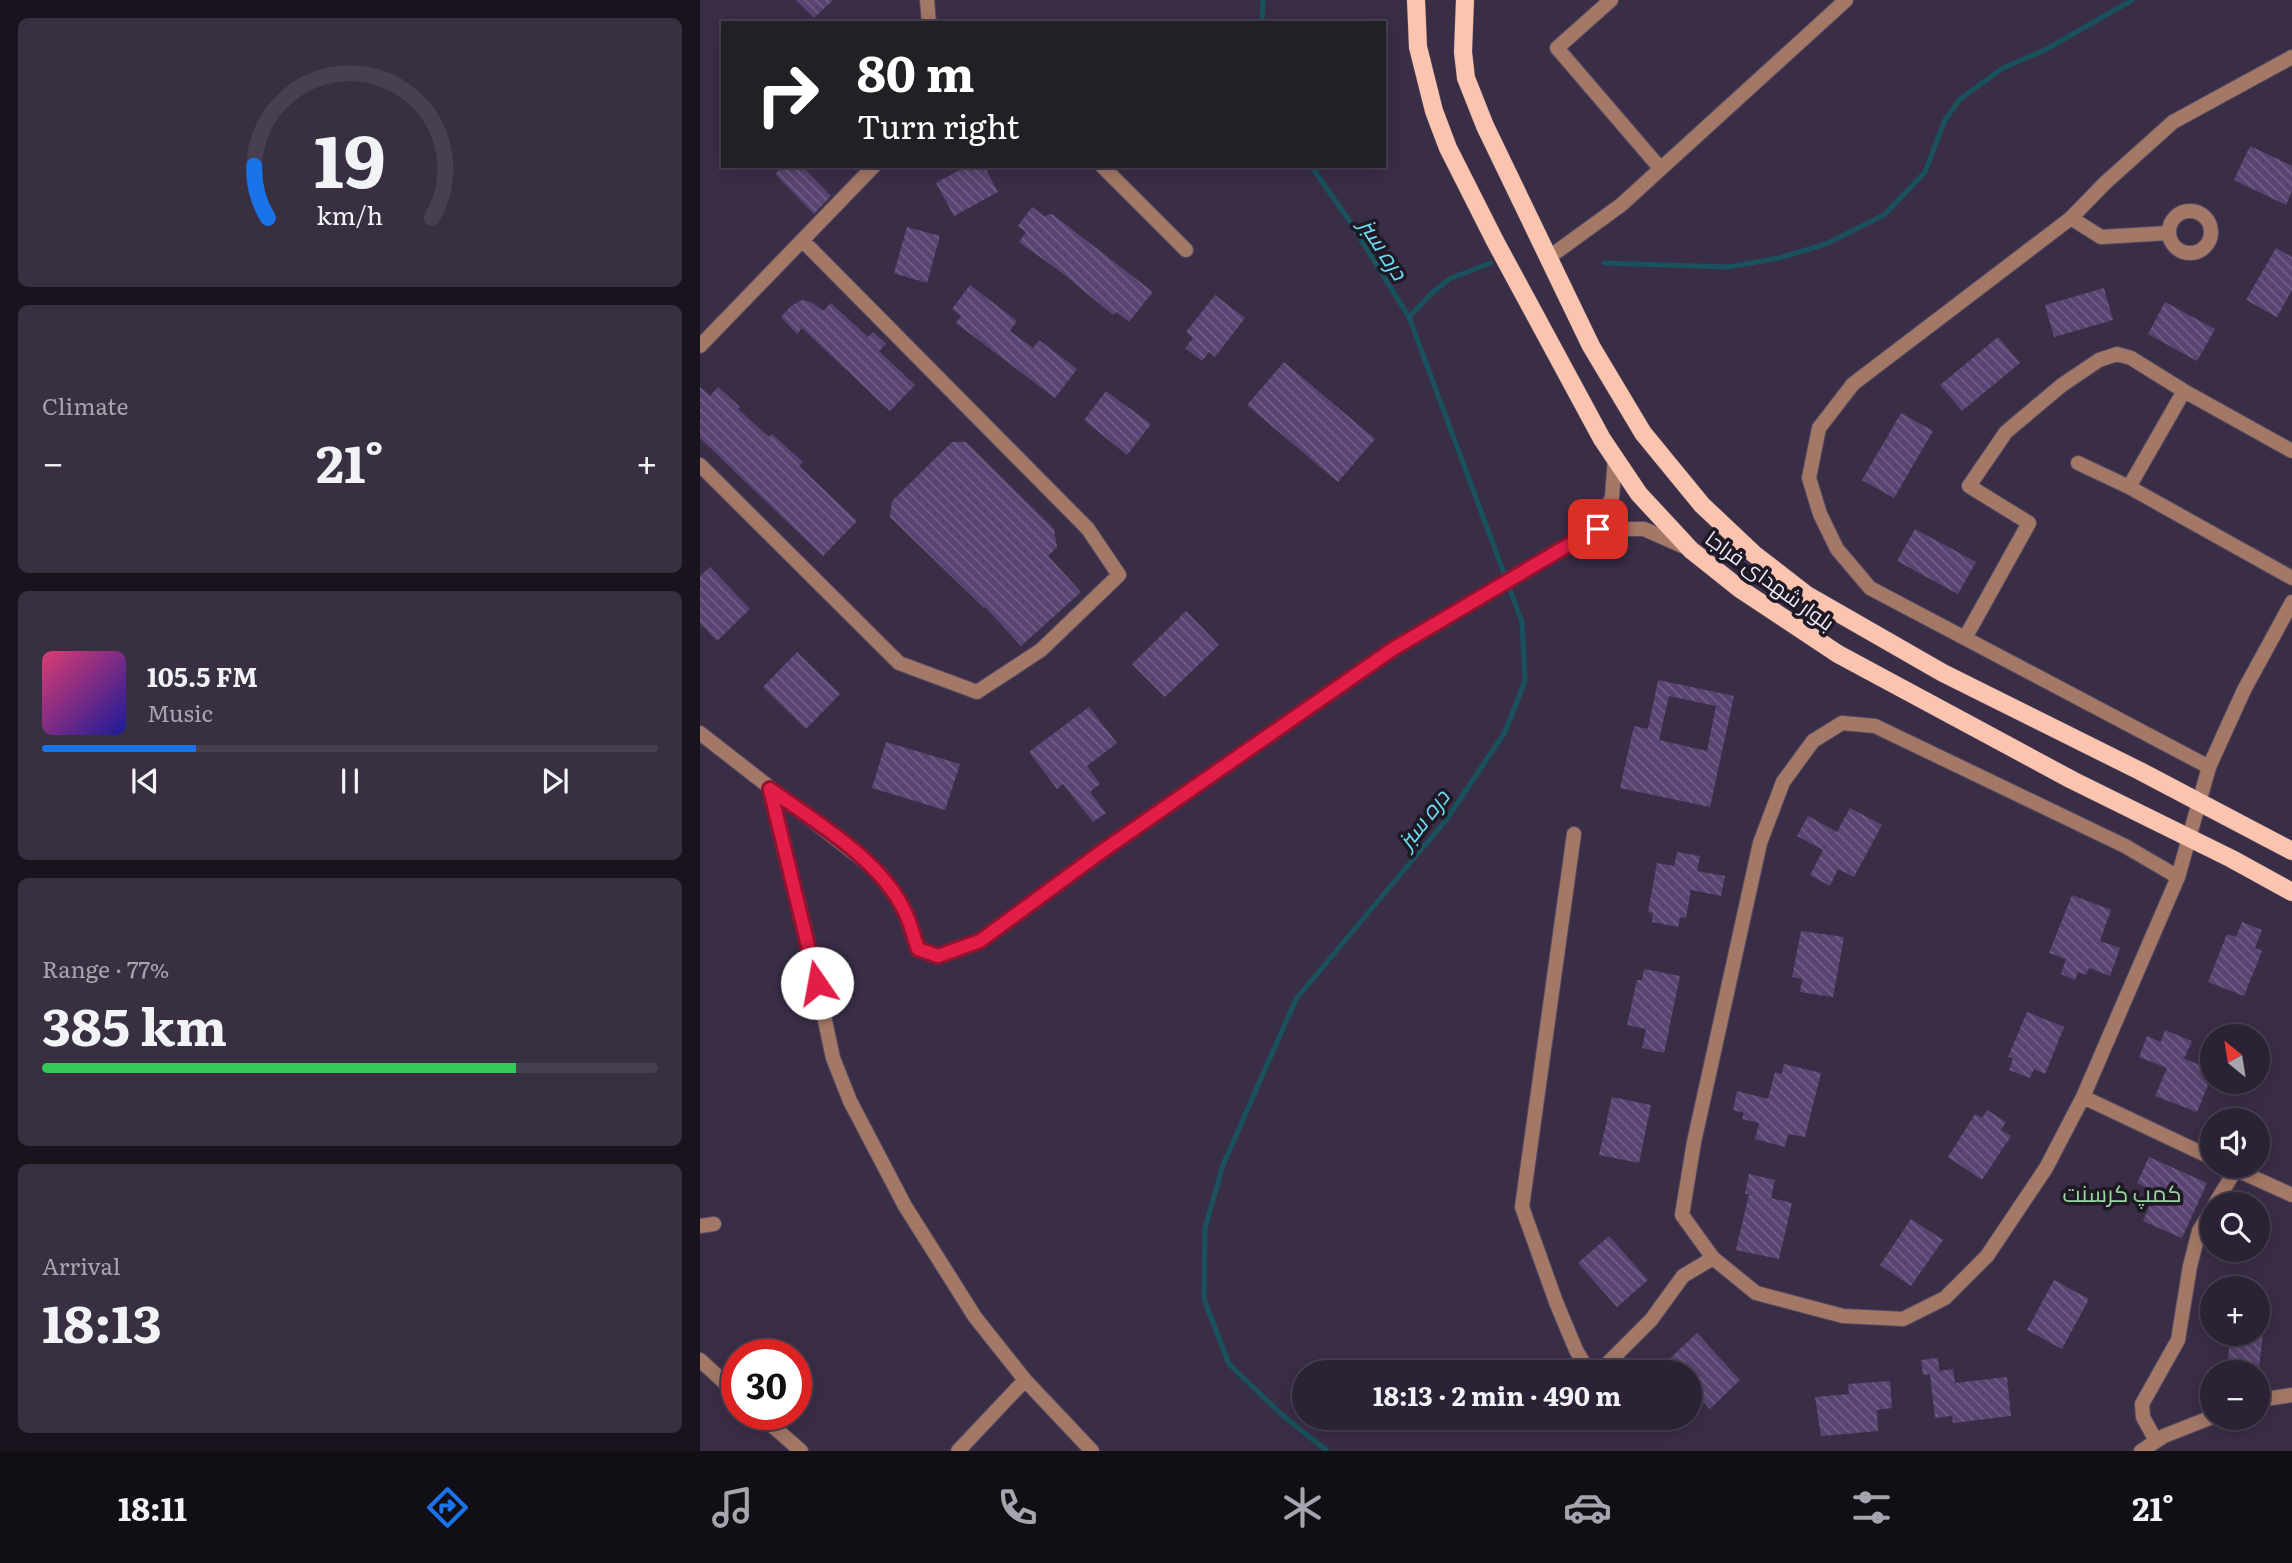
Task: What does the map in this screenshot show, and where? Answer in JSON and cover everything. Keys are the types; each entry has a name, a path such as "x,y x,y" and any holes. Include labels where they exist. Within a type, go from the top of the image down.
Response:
{"main road":[{"name":"بلوار شهدای فراجا","path":"1416,0 1418,47 1434,111 1448,148 1602,439 1639,494 1691,550 1740,589 1838,654 2072,780 2232,859 2292,892"},
{"name":"بلوار شهدای فراجا","path":"1465,0 1463,52 1466,78 1485,126 1591,346 1643,433 1702,505 1754,554 1807,594 1943,673 2292,851"}],"street":[{"path":"928,0 929,21"},
{"path":"1611,0 1557,48 1660,168"},
{"path":"1548,258 1621,205 1846,0"},
{"path":"2209,767 1870,588 1837,549 1820,514 1809,478 1819,428 1853,384 2071,218 2105,183 2173,122 2292,57"},
{"path":"700,346 872,168"},
{"path":"1104,168 1186,250"},
{"path":"2071,218 2101,237 2169,233"},
{"path":"700,465 898,663 977,692 1041,650 1119,575 1088,529 803,241"},
{"path":"1965,638 2029,523 1969,486 2006,432 2062,385 2099,360 2116,354 2131,358 2292,451"},
{"path":"2129,487 2184,391"},
{"path":"1598,529 1612,497 1615,458"},
{"path":"2078,463 2129,487 2292,578"},
{"path":"700,733 881,874 904,908 918,949 938,956 980,941 1106,848 1393,649 1598,529 1644,529 1691,550"},
{"path":"2178,877 2125,846 1875,726 1842,723 1813,741 1783,782 1760,843 1694,1142 1682,1215 1713,1258 1756,1293 1843,1315 1903,1319 1945,1298 1987,1256 2046,1168 2083,1097 2178,877 2209,767 2244,690 2292,603"},
{"path":"770,789 808,941 833,1058 850,1101 905,1206 975,1317 1025,1380 1092,1451"},
{"path":"1574,834 1522,1207 1561,1314 1582,1360"},
{"path":"2083,1097 2200,1152"},
{"path":"2256,1178 2292,1195"},
{"path":"2157,1441 2143,1417 2142,1404 2178,1340 2190,1266 2200,1229"},
{"path":"1611,1360 1651,1320 1683,1276 1713,1258"},
{"path":"700,1360 721,1379"},
{"path":"958,1451 1025,1380"},
{"path":"2270,1398 2292,1395"},
{"path":"2141,1451 2157,1441 2200,1423"},
{"path":"777,1430 801,1451"}],"building":[{"path":"796,0 833,0 814,18"},
{"path":"2250,146 2292,166 2292,191 2286,205 2234,180"},
{"path":"782,168 804,168 831,196 814,214 775,174"},
{"path":"963,168 985,168 998,192 954,216 936,183"},
{"path":"1032,207 1044,216 1052,214 1153,292 1129,322 1117,312 1113,315 1019,242 1026,232 1018,226"},
{"path":"907,227 940,236 927,283 894,273"},
{"path":"2276,248 2292,257 2292,290 2277,317 2246,300"},
{"path":"970,285 1017,321 1010,331 1033,348 1039,340 1077,369 1055,398 956,323 961,316 952,309"},
{"path":"2104,288 2113,320 2054,337 2045,305"},
{"path":"1215,295 1245,318 1215,357 1209,352 1202,361 1185,348 1193,338 1186,332"},
{"path":"802,300 811,302 823,311 831,303 868,337 873,332 886,344 879,351 915,385 890,411 802,328 797,334 781,317 791,306"},
{"path":"2165,302 2215,329 2197,361 2148,334"},
{"path":"1998,337 2020,363 1962,411 1940,385"},
{"path":"1284,362 1375,439 1338,482 1247,405"},
{"path":"700,387 710,396 718,387 769,437 772,434 803,462 799,466 857,521 823,556 700,438"},
{"path":"1106,391 1151,424 1127,455 1084,420"},
{"path":"1901,413 1933,431 1894,498 1862,480"},
{"path":"952,442 966,442 1054,529 1057,547 1048,556 1081,592 1021,646 986,608 890,517 892,501"},
{"path":"1915,529 1976,562 1958,594 1897,561"},
{"path":"710,567 750,609 717,641 700,623 700,576"},
{"path":"1186,611 1219,645 1165,697 1132,664"},
{"path":"797,652 840,694 806,729 763,687"},
{"path":"1658,680 1734,696 1710,807 1620,788 1634,726 1648,729","holes":["1669,696 1716,706 1707,751 1659,740"]},
{"path":"1089,707 1117,743 1087,766 1100,784 1090,792 1106,813 1093,822 1063,784 1057,789 1029,752"},
{"path":"886,742 960,764 945,810 872,788"},
{"path":"1850,808 1882,825 1854,877 1838,869 1830,886 1810,875 1823,850 1797,836 1808,816 1837,832"},
{"path":"1677,852 1700,856 1697,871 1725,876 1721,896 1691,890 1686,918 1680,917 1678,927 1652,922 1653,913 1648,912 1657,863 1674,866"},
{"path":"2072,895 2111,910 2100,941 2120,948 2110,976 2089,968 2086,975 2078,972 2075,980 2061,974 2066,959 2049,953"},
{"path":"2242,922 2262,930 2255,948 2262,951 2244,996 2208,982 2227,934 2236,937"},
{"path":"1801,931 1844,937 1833,997 1800,992 1802,979 1792,977"},
{"path":"1644,969 1680,976 1664,1053 1642,1048 1646,1029 1627,1025 1637,980 1642,980"},
{"path":"2027,1012 2064,1027 2045,1074 2034,1069 2030,1078 2009,1070 2013,1058 2008,1057"},
{"path":"2165,1030 2192,1041 2184,1059 2200,1065 2200,1094 2204,1094 2197,1112 2155,1096 2167,1068 2139,1057 2147,1036 2161,1042"},
{"path":"1784,1064 1821,1073 1805,1137 1788,1134 1785,1147 1755,1139 1759,1123 1742,1119 1744,1113 1733,1110 1737,1091 1768,1099 1775,1072 1782,1074"},
{"path":"1612,1097 1651,1105 1639,1163 1599,1155"},
{"path":"1987,1110 2006,1122 2001,1130 2011,1136 1982,1180 1948,1157 1975,1114 1982,1118"},
{"path":"2149,1157 2207,1183 2203,1192 2200,1192 2200,1198 2182,1238 2143,1221 2156,1192 2137,1183"},
{"path":"1749,1174 1775,1180 1771,1198 1792,1203 1779,1259 1736,1250 1749,1194 1745,1194"},
{"path":"1911,1219 1943,1240 1911,1286 1880,1265"},
{"path":"1609,1236 1648,1280 1617,1307 1578,1263"},
{"path":"2054,1280 2089,1299 2062,1349 2027,1330"},
{"path":"1697,1333 1740,1380 1710,1409 1702,1400 1702,1360 1668,1360"},
{"path":"2229,1346 2262,1346 2260,1360 2228,1360"},
{"path":"1938,1358 1939,1371 1953,1369 1955,1383 2007,1377 2011,1416 1953,1423 1952,1416 1935,1418 1930,1374 1923,1375 1921,1360"},
{"path":"1890,1381 1892,1408 1877,1410 1878,1431 1821,1436 1815,1397 1849,1394 1848,1384"}],"waterway":[{"name":"دره سبز","path":"1262,21 1263,0"},
{"path":"1604,263 1728,267 1779,258 1826,244 1884,215 1925,172 1945,120 1960,99 2003,68 2045,50 2132,0"},
{"name":"دره سبز","path":"1312,168 1350,222 1409,317 1522,622 1525,681 1505,732 1446,820 1296,999 1223,1165 1205,1228 1204,1299 1229,1364 1281,1414 1327,1451"},
{"path":"1409,317 1451,278 1491,263"}],"district":[{"name":"کمپ کرسنت","path":"2122,1192"}],"route":[{"path":"817,983 770,789 881,874 904,908 918,949 938,956 980,941 1101,852 1393,649 1598,529"}]}
